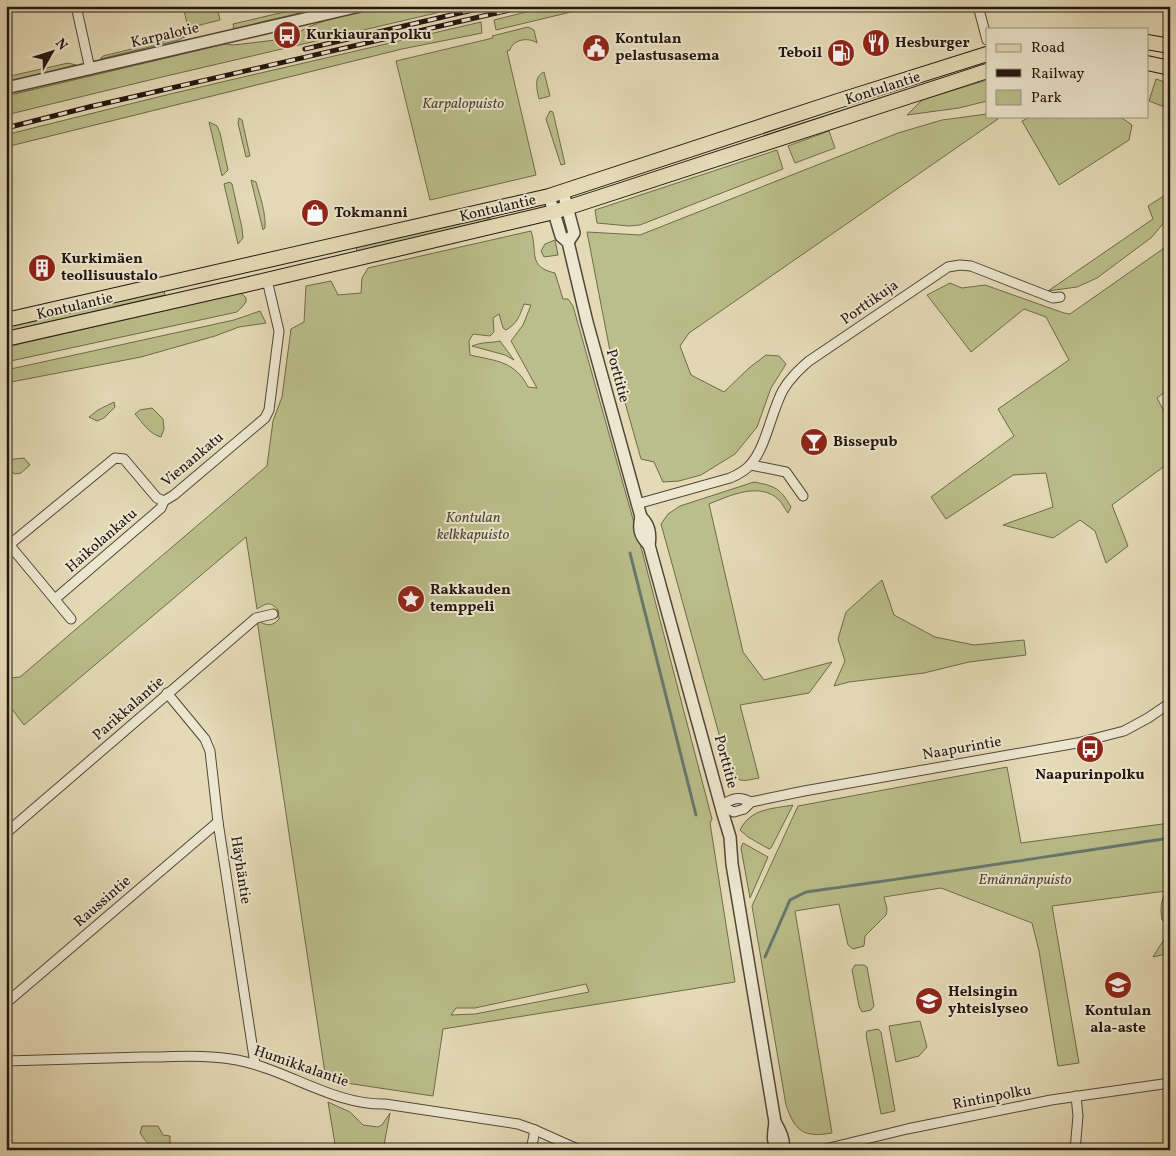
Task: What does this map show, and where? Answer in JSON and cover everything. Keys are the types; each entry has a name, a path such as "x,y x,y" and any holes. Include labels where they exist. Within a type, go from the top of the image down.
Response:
{"main road":[{"path":"1148,42 1170,46"},
{"name":"Kontulantie","path":"6,320 549,196 986,54"},
{"path":"1148,63 1170,68"},
{"name":"Kontulantie","path":"6,339 554,212 986,71"}],"street":[{"path":"76,6 90,69"},
{"name":"Karpalotie","path":"6,88 360,6"},
{"path":"978,6 986,36"},
{"name":"Porttitie","path":"563,192 574,233 568,242"},
{"name":"Porttitie","path":"549,196 561,236 568,242 587,322 637,504 641,516 647,523 650,536 649,545 730,837 732,864 775,1122 773,1134 775,1146 778,1150"},
{"name":"Porttikuja","path":"751,465 762,444 783,391 797,372 809,361 945,268 960,265 972,266 1053,298 1060,297"},
{"name":"Vienankatu","path":"8,544 115,458 124,459 157,498 164,501 174,495 264,418 269,410 278,331 267,280"},
{"path":"637,504 730,478 751,465 786,472 803,496"},
{"name":"Haikolankatu","path":"55,599 161,508 164,501"},
{"path":"8,544 71,619"},
{"name":"Parikkalantie","path":"6,833 256,618 273,614"},
{"name":"Häyhäntie","path":"167,693 205,739 212,760 218,822 255,1064"},
{"name":"Naapurintie","path":"722,810 734,812 744,809 751,802 827,786 1078,743 1115,734 1148,718 1170,703"},
{"name":"Raussintie","path":"6,1003 218,822"},
{"name":"Humikkalantie","path":"6,1061 177,1056 235,1059 255,1064 332,1094 368,1104 385,1104 518,1124 580,1150"},
{"name":"Rintinpolku","path":"821,1150 977,1114 1076,1096 1170,1083"},
{"path":"1075,1150 1078,1116 1076,1096"},
{"name":"Porttitie","path":"775,1122 781,1132 784,1145 782,1150"},
{"path":"531,1150 535,1130"}],"green space":[{"path":"183,6 217,6 220,20 188,28"},
{"path":"310,6 331,6 234,29 233,24"},
{"path":"390,6 466,6 6,115 6,96 225,44 234,45 292,38 300,31 324,21"},
{"path":"550,6 596,6 496,30 494,20"},
{"path":"481,22 482,33 402,49 6,147 6,135 17,132 170,94"},
{"name":"Karpalopuisto","path":"528,27 534,30 537,43 530,40 518,41 507,51 536,175 430,200 396,61 493,38 492,36"},
{"path":"188,35 179,40 100,59 103,56"},
{"path":"68,63 76,65 6,82 6,77"},
{"path":"544,72 550,96 539,99 537,80"},
{"path":"1156,79 1170,84 1170,109 1149,101"},
{"path":"986,80 986,101 959,108 907,115 922,100"},
{"path":"550,111 553,112 565,164 561,165 546,119"},
{"path":"986,114 986,118 998,119 689,333 680,346 691,375 724,392 766,355 779,356 786,364 771,388 757,427 735,454 701,475 679,481 663,482 654,462 641,459 609,346 587,232 640,235 898,133 942,120"},
{"path":"239,118 242,120 250,156 246,157 238,123"},
{"path":"1028,118 1122,118 1132,125 1129,140 1059,185 1022,121"},
{"path":"209,122 217,126 220,133 228,170 222,176"},
{"path":"829,131 835,148 795,163 788,146"},
{"path":"777,150 783,169 640,225 629,226 597,223 595,210"},
{"path":"251,180 256,182 265,216 265,228 263,230"},
{"path":"230,182 242,228 243,238 238,244 224,184"},
{"path":"1170,192 1170,215 1152,237 1097,278 1077,287 1048,291 1153,219 1148,206"},
{"path":"524,209 494,216 478,224 357,252 356,245"},
{"name":"Kontulan kelkkapuisto","path":"531,231 537,262 540,267 555,273 563,299 568,299 573,306 642,551 712,819 710,823 735,982 443,1029 433,1096 326,1080 257,620 263,624 274,623 279,619 278,610 273,605 268,604 257,609 246,537 24,725 6,701 6,673 10,678 20,677 267,466 273,421 282,397 291,329 304,322 306,286 331,281 338,295 361,293 362,278 368,268","holes":["524,304 531,305 523,325 511,341 537,388 528,387 523,378 511,367 496,361 470,355 469,341 473,334 490,336 494,332 493,318 499,314 503,328 506,330 510,328","586,984 589,992 475,1014 451,1015 456,1008 475,1008"]},
{"path":"555,240 558,255 544,257 541,251 545,244"},
{"path":"1170,244 1170,388 1157,398 1170,423 1170,462 1112,505 1128,546 1106,563 1095,531 1080,520 1053,538 1003,525 1053,507 1046,473 1013,475 946,519 931,497 1014,436 998,409 1069,360 1046,317 1024,309 971,352 927,295 950,283 962,288 985,285 1070,314"},
{"path":"164,290 165,295 6,332 6,327"},
{"path":"241,293 246,298 246,302 237,312 6,362 6,347"},
{"path":"260,311 266,323 239,327 215,336 141,357 6,383 6,370 234,320"},
{"path":"500,341 514,360 505,355 472,346 479,344"},
{"path":"114,402 115,407 104,418 97,421 89,417 98,410"},
{"path":"152,408 163,419 164,429 161,437 149,431 135,414 140,410"},
{"path":"24,458 30,465 21,473 15,474 6,469 6,460"},
{"path":"754,482 767,485 780,492 791,507 788,513 779,500 763,491 735,494 709,504 743,652 764,680 832,662 809,693 740,705 759,778 742,780 736,778 729,770 661,524 668,514 680,506"},
{"path":"882,580 894,615 935,637 974,645 1024,640 1026,655 969,662 924,673 849,682 834,686 845,661 838,639 846,612"},
{"name":"Emännänpuisto","path":"1007,767 1021,843 1170,823 1170,923 1162,920 1161,916 1161,905 1166,891 1052,906 1079,1063 1058,1066 1039,951 1032,923 941,888 884,897 887,909 886,915 865,936 864,946 853,949 848,945 839,904 795,911 832,1133 814,1134 801,1131 793,1121 786,1105 752,906 798,806"},
{"path":"793,805 769,849 740,830 750,817 756,813"},
{"path":"743,843 768,857 750,898 741,848"},
{"path":"1166,936 1170,936 1170,953 1153,957"},
{"path":"855,965 867,967 874,1006 871,1010 862,1012 859,1006 852,970"},
{"name":"Helsingin yhteislyseo","path":"920,1021 927,1047 919,1056 896,1062 889,1026"},
{"path":"878,1029 881,1032 895,1111 881,1114 866,1035 867,1031"},
{"path":"328,1102 350,1112 363,1125 378,1127 382,1125 390,1113 383,1150 336,1150"},
{"path":"142,1126 158,1126 163,1135 170,1136 170,1146 152,1146 146,1142 140,1133"}],"waterway":[{"path":"630,553 696,815"},
{"path":"765,957 790,900 806,892 1170,838"}],"railway":[{"path":"305,49 490,6"},
{"path":"6,128 89,107 527,6"}],"place":[{"name":"Kurkiauranpolku","path":"287,35"},
{"name":"Hesburger","path":"876,43"},
{"name":"Kontulan pelastusasema","path":"596,48"},
{"name":"Teboil","path":"841,53"},
{"name":"Tokmanni","path":"315,213"},
{"name":"Kurkimäen teollisuustalo","path":"42,268"},
{"name":"Bissepub","path":"814,442"},
{"name":"Rakkauden temppeli","path":"411,599"},
{"name":"Naapurinpolku","path":"1090,749"},
{"name":"Kontulan ala-aste","path":"1118,985"},
{"name":"Helsingin yhteislyseo","path":"929,1001"}]}
